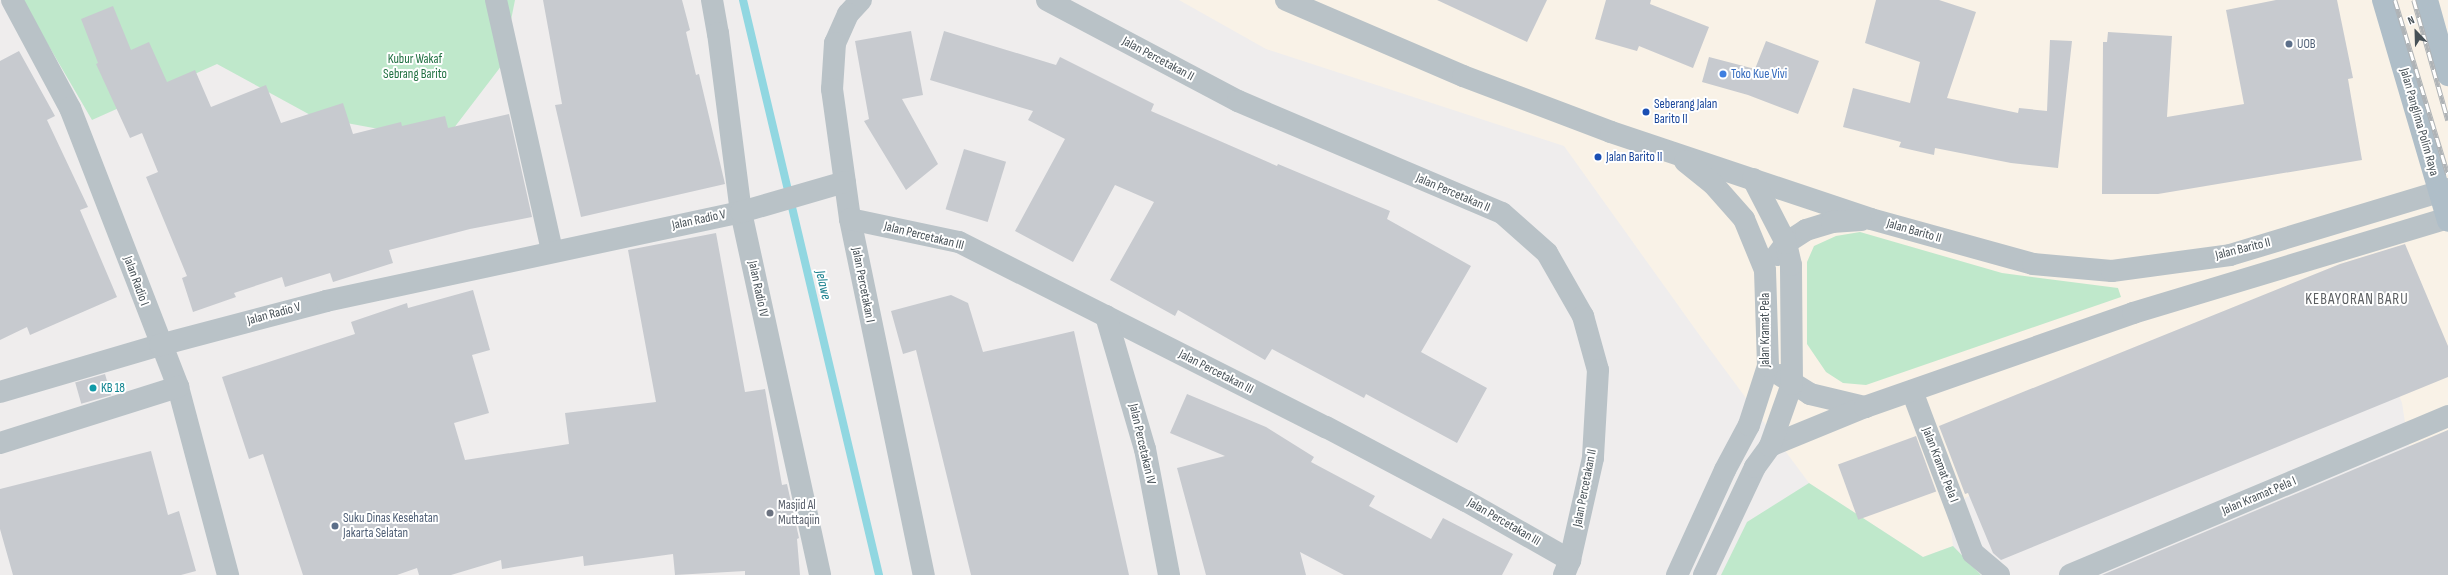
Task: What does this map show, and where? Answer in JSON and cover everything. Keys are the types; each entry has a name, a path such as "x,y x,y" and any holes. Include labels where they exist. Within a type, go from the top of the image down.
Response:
{"main road":[{"name":"Jalan Panglima Polim Raya","path":"2383,0 2444,190 2448,219"},
{"path":"2427,0 2448,75"}],"street":[{"name":"Jalan Radio I","path":"12,0 70,108 104,192 160,345 178,387 228,575"},
{"path":"496,0 552,251"},
{"name":"Jalan Radio IV","path":"712,0 750,209 820,575"},
{"name":"Jalan Percetakan I","path":"861,0 848,14 835,43 832,89 850,219 924,575"},
{"name":"Jalan Percetakan II","path":"1047,0 1238,101 1502,214 1547,253 1583,316 1598,370 1593,458 1566,567"},
{"name":"Jalan Barito II","path":"1286,0 1308,4 1463,76 1611,132 1671,150 1872,219 2033,264 2112,271 2230,255 2444,190"},
{"name":"Jalan Kramat Pela","path":"1671,150 1713,184 1744,219 1765,270 1768,366 1749,425 1725,470 1677,575"},
{"name":"Jalan Kramat Pela","path":"1704,575 1755,467 1770,446 1792,384 1791,265 1786,243 1753,179"},
{"name":"Jalan Radio V","path":"0,392 160,345 326,301 750,209 845,182"},
{"name":"Jalan Percetakan III","path":"850,219 959,242 1333,430 1466,500 1566,567"},
{"path":"1765,270 1786,243 1806,230 1832,222 1872,219"},
{"path":"1770,446 1865,407 2133,313 2448,219"},
{"name":"Jalan Percetakan IV","path":"1106,316 1144,449 1169,575"},
{"path":"1768,366 1792,384 1831,401 1865,407"},
{"path":"0,443 178,387"},
{"name":"Jalan Kramat Pela I","path":"1912,391 1973,553 1999,575"},
{"name":"Jalan Kramat Pela I","path":"2070,575 2448,416"}],"shaded area":[{"path":"1179,0 2448,0 2448,539 2408,442 2402,403 2372,331 1967,497 1949,509 1953,546 1923,557 1809,483 1703,340 1564,146 1266,49"}],"green space":[{"name":"Kubur Wakaf Sebrang Barito","path":"22,0 515,0 502,65 444,141 314,117 217,64 92,120"},
{"path":"1860,232 2002,273 2118,288 2121,297 1866,385 1843,383 1826,372 1807,344 1807,262 1814,246 1836,236"},
{"path":"1809,483 1923,557 1953,546 1981,575 1721,575 1747,522"}],"building":[{"path":"543,0 682,0 690,30 686,32 696,75 699,74 725,184 581,217 555,105 562,104"},
{"path":"1437,0 1547,0 1527,42"},
{"path":"1606,0 1651,0 1650,4 1709,27 1693,68 1639,46 1637,51 1595,39"},
{"path":"1876,0 1939,0 1976,12 1947,98 2018,113 2019,108 2047,111 2050,40 2072,41 2058,168 2011,163 1935,148 1934,155 1899,147 1901,142 1843,127 1853,88 1910,103 1920,62 1865,43"},
{"path":"2276,0 2337,0 2353,78 2348,79 2362,160 2158,194 2102,194 2103,42 2107,42 2108,32 2172,36 2167,117 2244,104 2226,10"},
{"path":"113,6 131,50 149,42 167,82 195,70 211,107 266,85 281,123 343,103 353,134 401,122 402,126 445,116 448,128 509,114 532,217 470,229 389,250 393,263 333,282 330,273 285,287 282,277 234,293 236,297 193,312 182,278 187,276 146,177 158,172 142,133 130,138 96,64 98,63 81,19"},
{"path":"911,31 923,95 902,99 938,164 906,190 864,121 869,119 855,41"},
{"path":"944,31 1056,65 1060,57 1154,104 1151,111 1277,166 1278,164 1390,211 1387,219 1471,266 1421,352 1487,388 1457,443 1366,394 1364,398 1272,349 1265,360 1178,310 1175,316 1110,280 1154,202 1115,185 1073,262 1015,231 1065,139 1028,120 1033,111 930,80"},
{"path":"1766,41 1819,61 1798,114 1748,95 1702,82 1709,57 1755,69"},
{"path":"19,51 55,116 47,120 88,207 80,210 117,297 30,335 27,327 0,340 0,61"},
{"path":"964,149 1006,162 988,222 946,209"},
{"path":"716,233 745,392 765,389 782,485 787,484 799,538 797,539 800,575 745,575 745,571 675,575 673,554 584,566 583,556 502,569 501,560 451,575 419,575 417,568 397,575 303,575 263,454 249,459 222,377 355,334 351,322 407,303 408,308 473,290 490,350 472,355 489,413 454,423 465,460 569,444 565,413 656,402 628,250"},
{"path":"2405,244 2448,346 2448,377 2001,560 1993,553 1968,493 1965,494 1939,426 2340,264"},
{"path":"951,295 968,303 983,352 1074,331 1129,575 971,575 916,350 903,354 891,311"},
{"name":"KB 18","path":"105,374 111,395 81,404 75,383"},
{"path":"1187,394 1266,427 1314,457 1311,462 1375,496 1369,506 1431,539 1443,518 1513,554 1502,575 1344,575 1300,552 1306,575 1206,575 1177,468 1225,456 1170,433"},
{"path":"2448,430 2448,575 2102,575"},
{"path":"1916,436 1936,491 1858,520 1838,464"},
{"path":"151,451 168,515 179,511 196,571 181,575 13,575 0,529 0,489"}],"waterway":[{"name":"Jelawe","path":"743,0 879,575"}],"railway":[{"path":"2395,0 2448,174"},
{"path":"2414,0 2448,120"}],"place":[{"name":"UOB","path":"2289,44"},
{"name":"Toko Kue Vivi","path":"1723,74"},
{"name":"Seberang Jalan Barito II","path":"1646,112"},
{"name":"Jalan Barito II","path":"1598,157"},
{"name":"KB 18","path":"93,388"},
{"name":"Masjid Al Muttaqiin","path":"770,513"},
{"name":"Suku Dinas Kesehatan Jakarta Selatan","path":"335,526"}],"district":[{"name":"KEBAYORAN BARU","path":"2357,300"}]}
